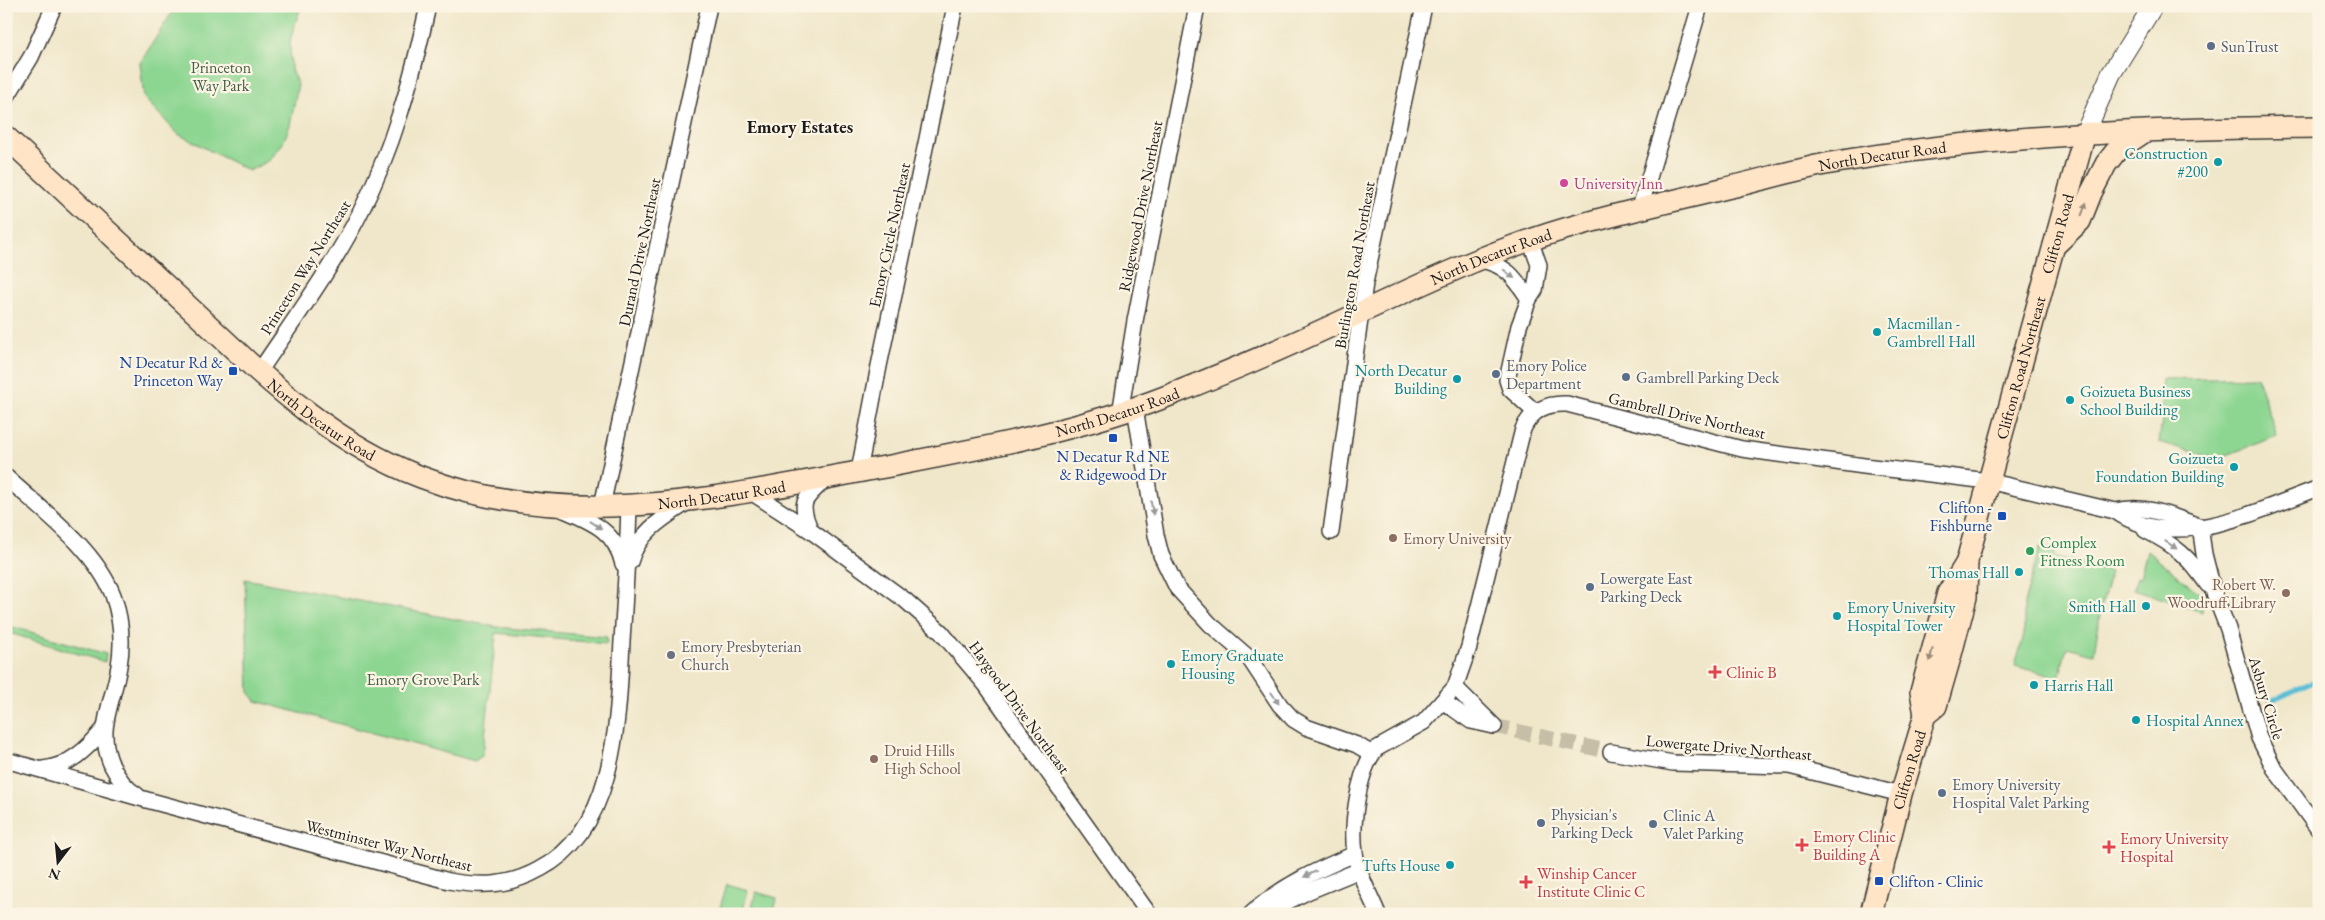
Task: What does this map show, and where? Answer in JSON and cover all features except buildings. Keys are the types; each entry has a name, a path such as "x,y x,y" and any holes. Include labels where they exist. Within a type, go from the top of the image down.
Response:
{"main road":[{"name":"North Decatur Road","path":"6,137 259,372 306,413 376,458 418,476 464,491 504,500 602,506 751,492 1050,434 1128,411 1361,312 1416,286 1530,240 1640,208 1823,165 1912,152 2085,133 2319,127"},
{"path":"2054,246 2080,221 2091,193 2106,164 2117,150 2145,131"},
{"name":"Clifton Road","path":"2038,301 2085,133"},
{"name":"Clifton Road Northeast","path":"1991,472 2077,162"},
{"name":"Clifton Road","path":"1872,910 1900,799 1925,715 1921,692 1948,593 1967,561 1991,472"}],"street":[{"path":"6,98 31,57 54,6"},
{"name":"Princeton Way Northeast","path":"259,372 333,260 359,216 382,166 413,75 428,6"},
{"name":"Durand Drive Northeast","path":"602,506 709,6"},
{"name":"Emory Circle Northeast","path":"859,472 879,366 955,6"},
{"name":"Ridgewood Drive Northeast","path":"1197,6 1138,306 1128,411 1156,535 1161,555 1177,588 1210,624 1249,658 1280,705 1292,719 1306,728 1357,744 1372,754"},
{"name":"Burlington Road Northeast","path":"1331,532 1365,283 1424,6"},
{"path":"1640,208 1700,6"},
{"path":"2085,133 2111,74 2153,6"},
{"path":"1378,914 1355,854 1354,828 1357,800 1372,754 1381,745 1424,722 1444,702 1454,687 1469,647 1523,429 1534,412 1510,389 1508,380 1519,326 1529,299 1535,290 1539,265 1530,240"},
{"path":"1480,260 1494,263 1513,276 1529,299"},
{"name":"Gambrell Drive Northeast","path":"1534,412 1555,403 1567,404 1742,449 1864,466 1991,472 2114,511"},
{"path":"6,477 89,556 106,580 120,624 121,650 116,682 104,728 106,751 116,775 134,793 147,800"},
{"path":"811,531 802,511 805,499 827,478"},
{"path":"2129,521 2162,529 2221,524 2319,488"},
{"name":"Haygood Drive Northeast","path":"751,492 811,531 905,600 958,651 986,685 1149,914"},
{"name":"Westminster Way Northeast","path":"626,575 632,554 648,531 691,499"},
{"name":"Westminster Way Northeast","path":"552,504 596,523 608,534 621,554 626,575"},
{"name":"Westminster Way Northeast","path":"6,760 449,881 490,885 527,876 557,860 569,850 583,833 594,813 608,768 620,689 630,504"},
{"path":"2114,511 2132,507 2166,514 2200,526"},
{"name":"Asbury Circle","path":"2114,511 2180,550 2196,567 2214,594"},
{"name":"Asbury Circle","path":"2200,526 2204,554 2214,594 2234,649 2259,738 2274,768 2319,830"},
{"path":"1444,702 1471,721 1494,726 1454,687"},
{"path":"39,769 53,768 75,758 104,728"},
{"name":"Lowergate Drive Northeast","path":"1611,752 1673,763 1789,766 1818,772 1900,799"},
{"path":"1251,914 1268,899 1305,876 1355,854"},
{"path":"1262,914 1309,891 1360,870"}],"green space":[{"name":"Princeton Way Park","path":"176,6 301,6 290,41 291,70 298,85 290,125 283,143 270,160 249,171 178,134 144,98 140,63"},
{"path":"2257,377 2277,436 2216,459 2159,442 2163,413 2162,379"},
{"path":"2040,547 2055,551 2055,556 2111,571 2101,608 2094,654 2067,647 2059,678 2015,666 2024,635 2024,603"},
{"path":"2147,551 2202,596 2202,612 2134,589 2137,577 2140,577"},
{"name":"Emory Grove Park","path":"245,579 496,627 607,637 607,644 496,633 483,755 475,761 256,701 249,692"},
{"path":"6,625 106,654 105,662 6,632"},
{"path":"727,884 748,890 742,914 718,914"},
{"path":"756,892 777,898 773,914 750,914"}],"waterway":[{"path":"2270,701 2314,681"}],"tunnel":[{"path":"1494,726 1611,752"}],"place":[{"name":"SunTrust","path":"2211,46"},
{"name":"Construction #200","path":"2218,162"},
{"name":"University Inn","path":"1564,183"},
{"name":"Macmillan - Gambrell Hall","path":"1877,332"},
{"name":"N Decatur Rd & Princeton Way","path":"233,371"},
{"name":"Emory Police Department","path":"1496,374"},
{"name":"Gambrell Parking Deck","path":"1626,377"},
{"name":"North Decatur Building","path":"1457,379"},
{"name":"Goizueta Business School Building","path":"2070,400"},
{"name":"N Decatur Rd NE & Ridgewood Dr","path":"1113,438"},
{"name":"Goizueta Foundation Building","path":"2234,467"},
{"name":"Clifton - Fishburne","path":"2002,516"},
{"name":"Emory University","path":"1393,538"},
{"name":"Complex Fitness Room","path":"2030,551"},
{"name":"Thomas Hall","path":"2019,572"},
{"name":"Lowergate East Parking Deck","path":"1590,587"},
{"name":"Robert W. Woodruff Library","path":"2286,593"},
{"name":"Smith Hall","path":"2146,606"},
{"name":"Emory University Hospital Tower","path":"1837,616"},
{"name":"Emory Presbyterian Church","path":"671,655"},
{"name":"Emory Graduate Housing","path":"1171,664"},
{"name":"Clinic B","path":"1715,672"},
{"name":"Harris Hall","path":"2034,685"},
{"name":"Hospital Annex","path":"2136,720"},
{"name":"Druid Hills High School","path":"874,759"},
{"name":"Emory University Hospital Valet Parking","path":"1942,793"},
{"name":"Physician's Parking Deck","path":"1541,823"},
{"name":"Clinic A Valet Parking","path":"1653,824"},
{"name":"Emory Clinic Building A","path":"1802,845"},
{"name":"Emory University Hospital","path":"2109,847"},
{"name":"Tufts House","path":"1450,865"},
{"name":"Clifton - Clinic","path":"1879,881"},
{"name":"Winship Cancer Institute Clinic C","path":"1526,882"}],"district":[{"name":"Emory Estates","path":"800,127"}]}
